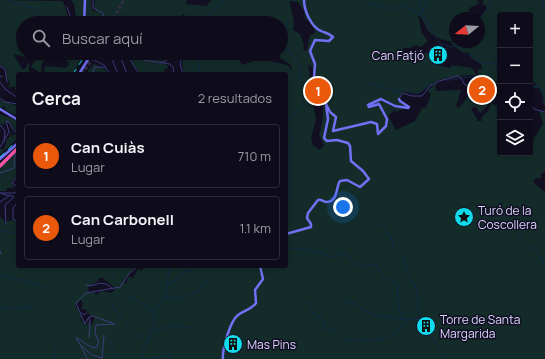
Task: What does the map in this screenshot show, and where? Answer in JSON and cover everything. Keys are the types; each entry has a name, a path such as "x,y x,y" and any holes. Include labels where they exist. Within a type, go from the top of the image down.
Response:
{"highway":[{"path":"0,165 3,160 16,149"}],"main road":[{"path":"84,16 85,0"},
{"path":"288,233 311,227 311,224 307,218 308,212 318,199 328,202 331,201 338,192 338,184 340,181 347,180 359,187 369,180 363,170 351,161 350,146 348,143 325,140 324,135 328,119 323,86 314,76 315,64 310,51 315,40 329,41 333,37 319,31 312,24 305,7 304,0"},
{"path":"79,72 88,60"},
{"path":"325,102 330,112 336,117 334,131 371,122 377,124 378,134 386,126 386,118 380,105 375,104 369,107 368,106 381,99 395,106 408,108 409,107 400,102 399,98"},
{"path":"0,109 16,119"},
{"path":"12,152 16,146"},
{"path":"223,359 224,345 236,317 252,308 256,303 255,290 263,280 260,268"}],"street":[{"path":"93,0 93,7 103,13 104,16"},
{"path":"67,7 70,16"},
{"path":"95,60 105,67 109,72"},
{"path":"113,60 117,72"},
{"path":"122,60 126,72"},
{"path":"130,60 138,72"},
{"path":"144,60 171,65 173,72"},
{"path":"160,63 167,60"},
{"path":"181,60 180,64 182,72"},
{"path":"0,66 5,69 7,82"},
{"path":"93,72 95,67 105,67"},
{"path":"399,98 403,94 420,96 439,81 458,76 461,78 464,85 485,87 491,95 497,92"},
{"path":"0,82 16,96"},
{"path":"0,98 5,102 16,104"},
{"path":"533,109 545,112"},
{"path":"0,147 4,143 9,132 6,121 16,131"},
{"path":"0,125 5,131 4,143"},
{"path":"0,173 14,168 12,152"},
{"path":"16,178 12,183 16,186"},
{"path":"0,193 16,192"},
{"path":"0,193 14,197 6,204 6,224"},
{"path":"0,202 9,198 9,195"},
{"path":"16,204 13,208 12,219 16,221"},
{"path":"104,335 102,358 92,355 83,348 76,338 82,340 86,345 96,348 99,342 95,333 96,325 116,324 93,316 86,324 82,313 76,305 82,296 104,288 112,289 120,286 136,268"},
{"path":"86,285 91,286 98,282 104,283 112,289"},
{"path":"82,313 84,315 87,313"},
{"path":"89,319 89,337"},
{"path":"80,343 82,351 88,359"}],"green space":[{"path":"0,0 61,1 64,3 68,16 16,16 16,55 13,54 22,69 25,69 29,62 29,72 16,72 16,90 15,86 8,88 10,84 7,78 6,68 0,65"},
{"path":"71,0 91,0 91,8 94,12 97,10 94,7 95,0 187,0 186,4 207,6 211,0 478,0 476,3 480,1 478,4 469,8 470,12 449,12 449,41 443,40 429,32 423,20 418,15 422,33 428,41 421,47 416,45 410,48 403,48 404,53 430,53 429,57 438,65 450,68 452,65 472,68 477,75 446,78 433,83 419,93 403,92 398,99 408,107 395,105 384,99 390,106 404,109 396,112 395,110 388,116 396,130 415,121 422,108 426,108 431,94 427,91 438,82 435,87 436,91 461,90 456,106 459,108 474,89 478,89 479,92 486,96 486,100 489,101 489,104 480,113 475,106 471,109 478,121 482,121 481,118 488,111 491,103 497,106 497,156 533,156 533,141 543,123 539,111 545,113 545,171 541,174 541,178 536,178 533,182 545,192 545,359 0,359 0,216 6,224 6,222 12,220 16,222 16,268 134,268 123,281 126,284 128,277 133,278 138,269 142,270 144,268 288,268 288,72 184,72 182,64 183,60 240,60 242,65 254,61 270,61 287,65 293,71 290,64 283,60 288,60 288,16 185,16 183,14 181,16 76,16 74,4","holes":["290,1 298,2 304,11 305,19 310,22 315,31 315,33 310,35 307,50 305,51 303,49 304,45 300,34 293,30 294,22","308,64 313,68 315,77 322,91 323,104 319,134 324,145 320,150 313,145 311,139 316,119 312,99 315,84 311,84","99,278 103,278 115,288 114,291 111,293 101,291 97,295 94,292 89,293 88,287 97,282","81,300 83,305 81,309 85,309 90,315 95,316 92,325 89,323 85,325 83,321 81,322 81,314 75,305"]},
{"path":"484,0 545,0 545,105 542,102 544,100 539,88 533,89 533,86 537,85 533,82 533,12 497,12 497,85 489,82 481,85 472,83 473,77 479,75 477,69 482,69 481,64 471,58 469,53 461,52 456,48 485,48 484,12 487,7 482,3"},
{"path":"35,60 45,60 41,65 42,72 39,72 31,67"},
{"path":"65,60 81,60 74,72 45,72 44,69 46,66 65,68 68,66 69,62"},
{"path":"148,60 167,65 168,68 164,70 164,72 139,72 131,61"},
{"path":"150,60 166,60 161,63"},
{"path":"94,64 105,69 107,72 88,72"},
{"path":"0,100 16,105 16,115 7,111 4,106 0,108"},
{"path":"0,114 16,120 16,132 9,121 5,122 4,125 0,124"},
{"path":"11,130 12,136 16,134 16,140 0,155 0,148 4,150 7,139 10,137"},
{"path":"16,153 16,177 11,182 15,188 7,188 6,191 0,191 0,169"}],"waterway":[{"path":"8,0 14,4 21,3 28,7 35,8 40,14"},
{"path":"88,0 88,16"},
{"path":"210,16 223,0"},
{"path":"367,0 371,6 375,4 392,9 403,5 425,17 439,43 449,46"},
{"path":"419,0 423,11"},
{"path":"422,14 427,0"},
{"path":"485,12 489,7 490,0"},
{"path":"542,0 545,10"},
{"path":"459,48 464,54 473,56 483,64 497,62"},
{"path":"288,50 301,69 300,75 305,82 307,91 301,106"},
{"path":"199,60 199,72"},
{"path":"445,80 471,77 497,83"},
{"path":"369,83 396,91 407,91 415,94 420,93 430,85 435,84"},
{"path":"533,88 540,87 545,101"},
{"path":"288,120 300,109"},
{"path":"288,126 292,140 290,150 290,202"},
{"path":"374,222 382,226 391,238 394,248 403,256 409,277 416,288 420,319"},
{"path":"0,230 16,234"},
{"path":"517,232 521,238 536,251 545,266"},
{"path":"290,248 312,250 333,257 345,253 359,266 376,265 385,277 397,285 399,311 404,318 408,319"},
{"path":"105,268 115,279"},
{"path":"140,359 155,319 153,311 165,298 169,270 172,268"},
{"path":"168,284 173,282 184,271 191,271 195,268"},
{"path":"0,275 45,286"},
{"path":"166,298 184,298 188,294 198,292 201,286 210,280"},
{"path":"123,292 127,298 134,298 152,311"},
{"path":"300,299 308,303 314,314 321,318 326,329 336,330 345,340 381,339 392,335 407,320"},
{"path":"342,301 356,304 363,310 374,315 405,320"},
{"path":"111,304 128,326 146,342"},
{"path":"0,307 22,309 34,305"},
{"path":"408,319 421,319 428,322 433,339 445,359"},
{"path":"152,330 173,326 190,328"},
{"path":"107,338 119,359"},
{"path":"53,359 54,348"},
{"path":"150,359 171,355 171,359"}],"tunnel":[{"path":"115,16 124,0"},
{"path":"83,72 91,60"}],"railway":[{"path":"74,72 82,60"},
{"path":"0,157 16,142"}],"place":[{"name":"Can Fatjó","path":"438,55"},
{"name":"Can Carbonell","path":"482,90"},
{"name":"Can Cuiàs","path":"318,91"},
{"name":"Turó de la Coscollera","path":"464,217"},
{"name":"Torre de Santa Margarida","path":"426,326"},
{"name":"Mas Pins","path":"233,344"}]}
